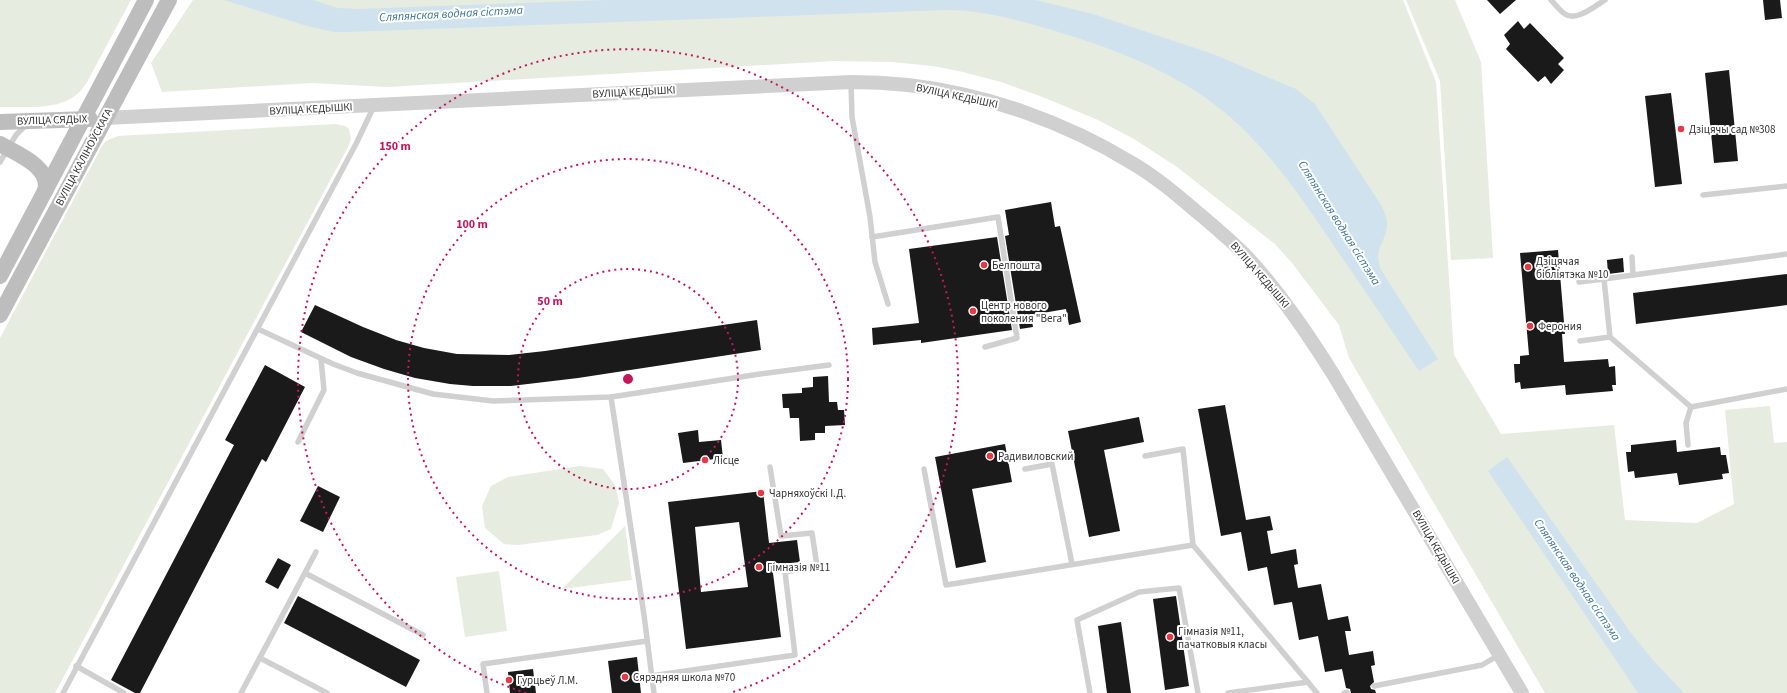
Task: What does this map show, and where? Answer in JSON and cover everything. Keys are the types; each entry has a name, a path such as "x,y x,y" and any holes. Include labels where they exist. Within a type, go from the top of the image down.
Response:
{"main road":[{"name":"ВУЛІЦА КАЛІНОЎСКАГА","path":"0,276 146,0"},
{"name":"ВУЛІЦА КАЛІНОЎСКАГА","path":"0,314 169,0"},
{"name":"ВУЛІЦА СЯДЫХ","path":"0,122 105,118"},
{"path":"2,151 40,170 47,180 45,191"}],"street":[{"name":"ВУЛІЦА КЕДЫШКІ","path":"105,118 851,82 908,85 951,92 988,101 1052,123 1084,137 1134,164 1177,195 1211,224 1263,275 1311,339 1343,390 1522,693"}],"lane":[{"path":"1551,0 1565,14 1571,16 1578,15 1605,0"},
{"path":"851,82 852,116 870,217 875,262 888,304"},
{"path":"63,693 76,666 258,329 357,142 374,106"},
{"path":"2,151 20,130 35,120"},
{"path":"1703,195 1787,186"},
{"path":"872,237 998,217 1017,338 985,347"},
{"path":"1579,282 1787,254"},
{"path":"1632,257 1634,275"},
{"path":"1604,279 1610,337 1691,407"},
{"path":"258,329 321,359 357,373 433,394 493,401 611,397 760,374 829,366"},
{"path":"1580,341 1610,337"},
{"path":"298,442 324,390 321,359"},
{"path":"1691,407 1787,389"},
{"path":"611,397 626,488 654,693"},
{"path":"1688,445 1686,423 1691,407"},
{"path":"1145,456 1183,449 1194,545 1317,693"},
{"path":"1025,469 1052,464 1072,564"},
{"path":"651,676 795,655 786,572 817,566 812,533 781,536 770,467"},
{"path":"924,469 946,585 1194,545"},
{"path":"241,693 316,552"},
{"path":"305,573 423,635"},
{"path":"1090,693 1077,620 1139,592 1179,588 1198,693"},
{"path":"487,693 483,664 647,640"},
{"path":"1374,686 1482,665 1500,655"},
{"path":"260,658 327,693"},
{"path":"76,666 124,693"},
{"path":"1228,693 1308,682"}],"shaded area":[{"path":"0,0 131,0 87,82 79,92 70,99 49,106 0,107"},
{"path":"193,0 1403,0 1436,82 1454,355 1501,434 1614,425 1625,520 1697,523 1734,504 1725,410 1770,406 1774,443 1787,442 1787,693 1545,693 1349,358 1339,325 1292,263 1275,244 1177,167 1134,139 1098,120 1001,82 933,66 892,62 834,61 387,87 312,83 162,92 151,63"},
{"path":"1406,0 1455,0 1481,62 1493,258 1451,260 1440,81"},
{"path":"336,124 345,126 349,129 351,138 349,145 55,693 0,693 0,338 102,146 106,141 118,136"},
{"path":"580,466 603,469 615,485 619,502 611,529 597,535 518,545 504,544 485,528 482,506 491,486 508,477"},
{"path":"625,526 632,580 562,589"},
{"path":"499,571 507,631 465,637 456,577"}],"water":[{"name":"Сляпянская водная сістэма","path":"224,0 313,0 337,8 358,9 607,0 1035,0 1093,14 1213,54 1296,89 1315,104 1382,207 1386,216 1387,224 1385,236 1378,256 1381,270 1438,359 1419,371 1297,192 1270,157 1223,111 1188,86 1148,65 1085,40 1021,21 991,14 946,10 334,32 307,26"},
{"name":"Сляпянская водная сістэма","path":"1507,457 1631,633 1652,659 1684,693 1638,693 1488,471"}],"building":[{"path":"1487,0 1516,0 1500,14"},
{"path":"1763,0 1780,0 1782,18 1765,20"},
{"path":"1518,21 1524,29 1530,23 1564,58 1558,64 1564,70 1551,84 1545,76 1538,82 1506,49 1510,44 1504,35"},
{"path":"1729,70 1738,161 1714,163 1705,73"},
{"path":"1671,93 1682,184 1655,187 1645,96"},
{"path":"1051,202 1055,227 1060,226 1081,322 1069,325 1066,309 1031,315 1033,327 1020,329 1005,236 1009,235 1005,210"},
{"path":"997,237 1012,330 921,343 921,340 873,345 872,328 919,323 909,249"},
{"path":"1558,250 1565,334 1562,334 1564,362 1608,359 1609,367 1615,366 1616,385 1612,385 1613,391 1566,395 1565,385 1521,389 1520,382 1515,383 1514,364 1520,364 1520,356 1529,355 1520,253"},
{"path":"1623,258 1624,272 1608,274 1607,260"},
{"path":"1787,274 1787,305 1636,324 1633,293"},
{"path":"315,305 396,340 424,348 457,354 509,355 545,351 757,320 761,350 578,378 511,386 473,386 450,384 415,378 384,369 351,357 301,332"},
{"path":"265,365 305,387 266,462 262,459 140,693 135,693 111,680 234,445 225,440"},
{"path":"828,376 829,402 837,402 838,410 844,410 845,425 825,426 825,433 815,433 815,440 800,441 799,418 790,418 789,408 783,408 782,394 802,393 802,388 813,387 813,377"},
{"path":"1225,405 1246,520 1270,516 1273,530 1267,531 1271,554 1296,549 1298,564 1294,565 1298,588 1321,584 1328,620 1348,616 1351,631 1345,631 1349,655 1373,651 1375,665 1371,666 1374,682 1370,686 1376,693 1351,693 1350,689 1346,688 1342,669 1325,672 1318,636 1299,640 1292,602 1274,605 1267,567 1248,571 1241,532 1221,536 1198,409"},
{"path":"1139,417 1144,442 1104,450 1120,531 1089,537 1068,431"},
{"path":"698,430 699,442 721,440 723,458 683,463 678,433"},
{"path":"1676,440 1677,452 1720,447 1721,455 1726,455 1729,473 1722,474 1723,479 1679,485 1677,473 1635,478 1634,471 1628,472 1626,452 1631,452 1631,445"},
{"path":"1005,444 1012,482 972,489 986,562 956,568 935,457"},
{"path":"318,486 340,497 323,532 300,521"},
{"name":"Гімназія №11","path":"763,491 769,543 797,540 800,562 772,565 781,637 686,649 668,502","holes":["739,522 748,587 701,592 695,527"]},
{"path":"278,558 291,565 278,589 265,582"},
{"path":"298,596 420,660 406,687 284,623"},
{"path":"1176,596 1189,686 1165,690 1153,599"},
{"path":"1121,622 1131,693 1107,693 1098,626"},
{"name":"Сярэдняя школа №70","path":"637,657 641,693 612,693 608,661"},
{"path":"533,669 536,693 510,693 508,672"}],"place":[{"name":"Дзіцячы сад №308","path":"1681,129"},
{"name":"Белпошта","path":"984,265"},
{"name":"Дзіцячая бібліятэка №10","path":"1528,267"},
{"name":"Центр нового поколения \"Вега\"","path":"973,311"},
{"name":"Ферония","path":"1530,326"},
{"name":"Радивиловский","path":"990,456"},
{"name":"Лісце","path":"705,460"},
{"name":"Чарняхоўскі І.Д.","path":"761,493"},
{"name":"Гімназія №11","path":"759,567"},
{"name":"Гімназія №11, пачатковыя класы","path":"1170,637"},
{"name":"Сярэдняя школа №70","path":"625,677"},
{"name":"Гурцьеў Л.М.","path":"509,680"}]}
